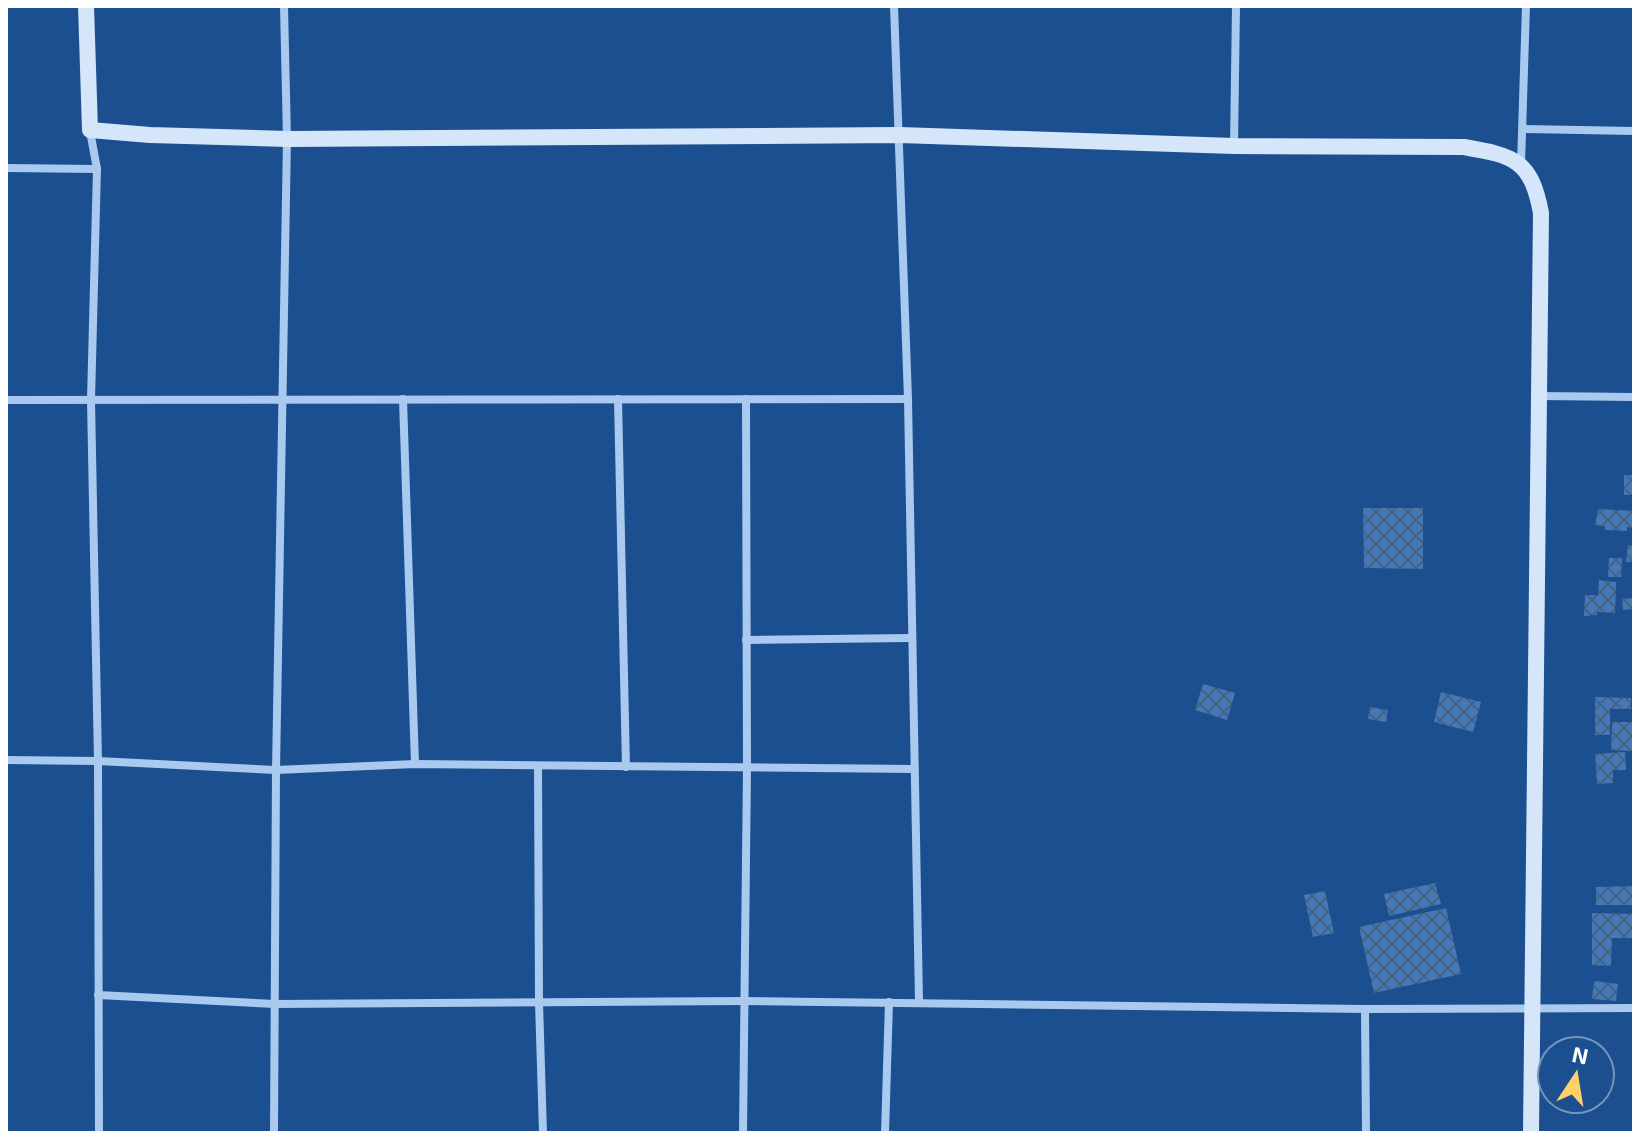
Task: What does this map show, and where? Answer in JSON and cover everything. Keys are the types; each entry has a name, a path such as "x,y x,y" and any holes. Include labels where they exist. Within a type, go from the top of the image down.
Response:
{"main road":[{"path":"86,6 90,130 287,139 900,135 1234,146 1464,147 1493,152 1521,164 1536,187 1541,213 1531,1133"}],"street":[{"path":"274,1133 276,770 287,139 284,6"},
{"path":"894,6 908,399 919,1002"},
{"path":"1234,146 1236,6"},
{"path":"1521,164 1526,6"},
{"path":"1524,129 1634,131"},
{"path":"90,130 97,169 91,400 98,761 99,1133"},
{"path":"6,168 97,169"},
{"path":"1539,396 1634,397"},
{"path":"403,399 415,764"},
{"path":"618,399 626,767"},
{"path":"743,1133 747,768 746,399"},
{"path":"6,400 908,399"},
{"path":"746,640 911,638"},
{"path":"6,760 98,761 276,770 415,764 913,769"},
{"path":"538,766 543,1133"},
{"path":"98,995 275,1004 744,1001 1365,1009 1634,1008"},
{"path":"885,1133 889,1002"},
{"path":"1365,1009 1366,1133"}],"building":[{"path":"1624,475 1634,475 1634,495 1624,495"},
{"path":"1363,508 1423,508 1423,569 1364,568"},
{"path":"1598,509 1634,511 1634,528 1627,527 1627,531 1605,530 1605,526 1595,525"},
{"path":"1628,545 1634,545 1634,562 1626,562"},
{"path":"1609,558 1622,558 1621,577 1608,577"},
{"path":"1599,580 1616,582 1615,613 1597,612 1597,615 1584,616 1585,595 1598,595"},
{"path":"1634,598 1634,609 1623,610 1622,599"},
{"path":"1203,684 1235,693 1227,720 1195,710"},
{"path":"1441,692 1481,702 1473,732 1434,722"},
{"path":"1595,697 1631,698 1631,709 1610,709 1610,735 1595,735"},
{"path":"1370,707 1388,710 1386,722 1368,719"},
{"path":"1612,722 1634,722 1634,751 1611,750"},
{"path":"1625,752 1626,770 1613,770 1613,783 1597,784 1595,754"},
{"path":"1435,883 1441,904 1389,916 1384,894"},
{"path":"1634,886 1634,905 1596,905 1596,887"},
{"path":"1325,891 1334,933 1313,937 1304,895"},
{"path":"1446,908 1461,974 1374,993 1359,927"},
{"path":"1592,913 1634,914 1634,938 1612,938 1611,966 1592,965"},
{"path":"1594,981 1618,984 1616,1001 1592,999"}]}
